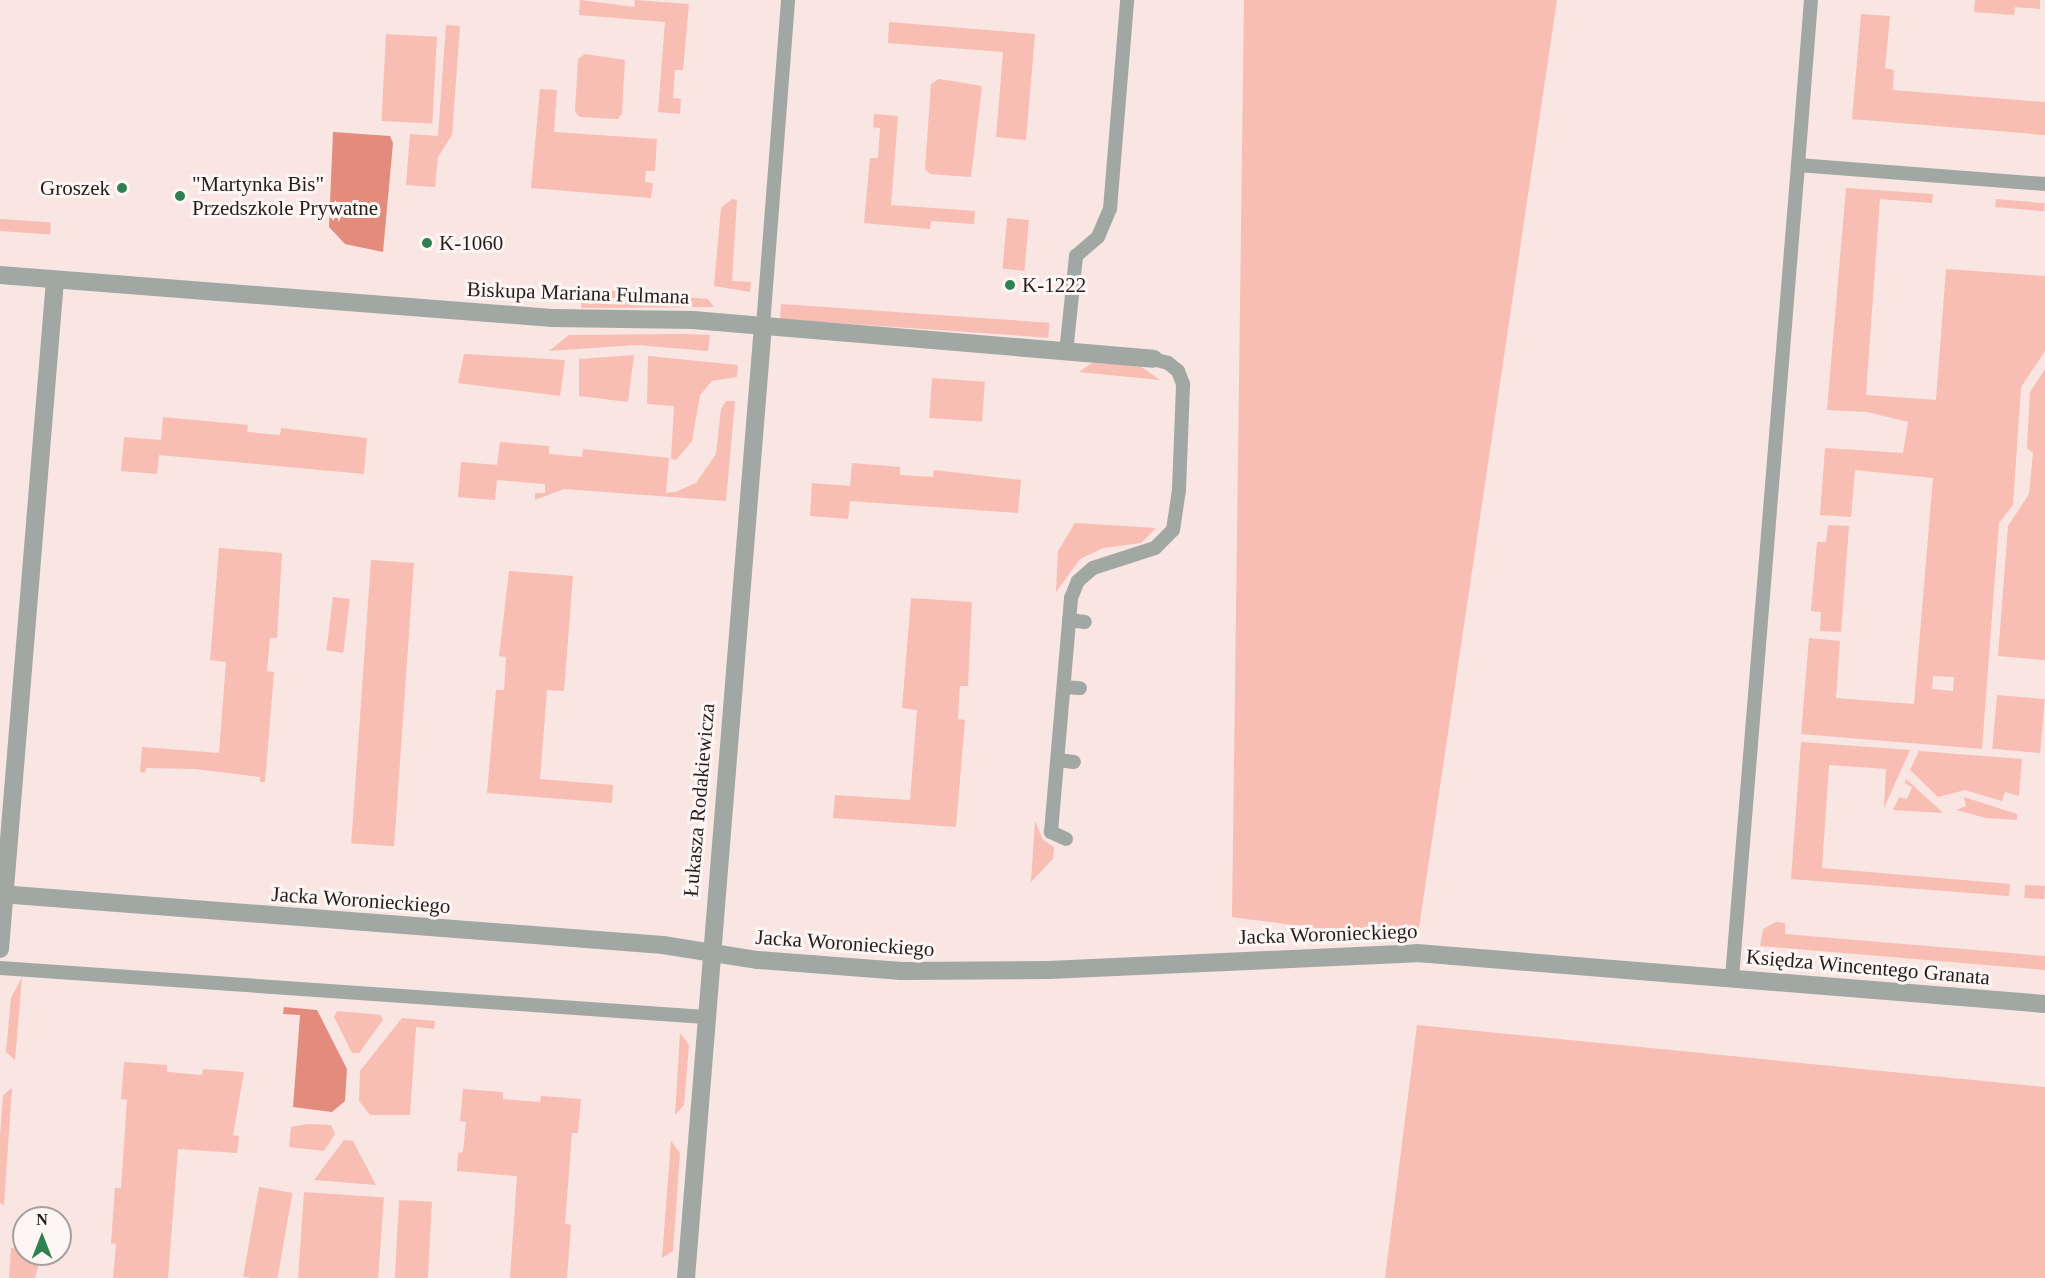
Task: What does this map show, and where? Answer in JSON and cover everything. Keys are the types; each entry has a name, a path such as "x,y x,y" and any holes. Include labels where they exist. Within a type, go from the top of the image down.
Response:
{"street":[{"name":"Biskupa Mariana Fulmana","path":"0,275 552,318 693,320 1153,359"},
{"path":"0,950 2,894 55,280"},
{"name":"Łukasza Rodakiewicza","path":"686,1278 710,953 764,326"},
{"name":"Jacka Woronieckiego","path":"2,894 663,945 710,953 891,970 975,973 1417,953 1688,974"},
{"name":"Księdza Wincentego Granata","path":"1688,974 2045,1004"}],"lane":[{"path":"764,326 788,0"},
{"path":"1066,353 1076,256 1102,232 1110,209 1127,0"},
{"path":"1732,978 1811,0"},
{"path":"1798,165 2045,184"},
{"path":"1066,839 1052,832 1070,620 1078,581 1107,561 1155,548 1173,530 1179,490 1183,384 1178,371 1168,363 1153,359"},
{"path":"1070,620 1085,622"},
{"path":"1064,687 1080,688"},
{"path":"1058,760 1074,762"},
{"path":"0,968 705,1017"}],"shaded area":[{"path":"580,0 634,7 635,0 689,4 683,70 675,70 673,98 681,99 680,114 658,112 665,22 579,15"},
{"path":"1244,0 1557,0 1417,941 1232,917"},
{"path":"1975,0 2040,0 2040,9 2015,7 2014,15 1974,12"},
{"path":"1861,14 1890,16 1885,68 1894,70 1893,90 2045,102 2045,135 1852,119"},
{"path":"889,22 1035,34 1026,140 996,137 1003,52 888,43"},
{"path":"446,25 460,26 452,135 438,157 435,187 406,185 410,134 438,136"},
{"path":"386,34 437,37 432,124 381,121"},
{"path":"585,54 625,60 622,113 618,119 580,117 575,112 578,59"},
{"path":"939,79 982,86 971,177 930,174 925,169 931,84"},
{"path":"540,89 557,90 554,132 657,139 655,171 646,171 645,182 653,183 651,198 531,188"},
{"path":"874,114 898,116 891,205 975,211 974,224 931,221 930,229 864,223 870,158 878,158 880,128 873,127"},
{"path":"333,132 390,136 393,143 383,252 345,244 329,227"},
{"path":"1846,188 1933,194 1932,203 1880,199 1866,395 1936,400 1946,269 2045,276 2045,351 2021,387 2013,505 1999,523 1982,749 1801,734 1809,638 1840,641 1836,698 1914,704 1933,478 1855,470 1851,517 1820,515 1825,448 1903,453 1908,422 1867,412 1827,410","holes":["1933,676 1954,677 1953,691 1932,689"]},
{"path":"732,199 737,200 732,281 751,282 750,292 714,286 721,208"},
{"path":"1996,199 2045,203 2044,211 1995,207"},
{"path":"1007,218 1029,220 1024,271 1003,269"},
{"path":"0,219 51,223 50,235 0,231"},
{"path":"583,288 708,299 714,307 581,308"},
{"path":"781,304 1049,323 1048,338 780,319"},
{"path":"569,335 710,335 708,351 637,345 549,351"},
{"path":"464,354 565,360 560,396 458,383"},
{"path":"634,355 628,402 579,396 579,359"},
{"path":"648,356 738,365 737,377 712,381 700,395 692,441 676,460 671,459 674,406 647,404"},
{"path":"1092,363 1140,366 1160,380 1079,372"},
{"path":"2045,369 2045,660 1998,656 2008,526 2029,494 2033,453 2027,448 2030,392"},
{"path":"932,378 985,382 982,422 929,418"},
{"path":"726,401 735,401 726,501 564,489 535,500 535,493 545,493 545,484 497,480 495,500 458,497 461,462 497,465 500,442 549,446 549,454 582,457 583,449 669,458 666,493 675,492 696,483 716,454 721,409"},
{"path":"163,417 248,425 247,432 280,435 281,428 367,438 364,474 159,455 157,474 121,471 124,437 161,440"},
{"path":"852,463 900,467 900,475 933,477 934,470 1021,480 1018,513 850,501 848,519 810,516 812,483 850,486"},
{"path":"1075,523 1156,528 1141,543 1103,548 1080,559 1056,592 1058,551"},
{"path":"1828,525 1849,526 1841,632 1820,631 1821,612 1811,611 1817,542 1826,542"},
{"path":"219,548 282,553 277,638 270,638 267,671 274,672 265,782 260,782 260,777 195,769 146,768 145,773 140,772 142,747 219,753 226,662 210,660"},
{"path":"371,560 414,563 394,846 351,843"},
{"path":"509,571 573,576 564,691 547,690 540,779 613,785 612,803 487,793 496,690 504,690 506,657 499,656"},
{"path":"333,597 350,599 343,653 326,651"},
{"path":"911,598 972,602 968,686 960,686 958,719 965,720 956,827 833,818 835,795 910,800 917,710 902,708"},
{"path":"1997,695 2045,699 2040,753 1992,749"},
{"path":"1801,742 1910,750 1884,808 1886,769 1829,765 1822,868 2010,884 2009,896 1791,879"},
{"path":"1919,751 2022,759 2019,796 2005,792 2002,801 1965,790 1938,797 1910,770"},
{"path":"1906,779 1942,813 1893,810 1899,797 1907,799 1912,787 1905,783"},
{"path":"1964,797 2017,814 2017,820 1986,818 1956,810 1966,806"},
{"path":"1035,821 1043,840 1054,847 1053,859 1031,882"},
{"path":"2025,885 2045,886 2044,899 2024,898"},
{"path":"1776,922 1785,923 1785,934 2045,956 2045,970 1760,946 1763,929"},
{"path":"22,977 15,1060 6,1052 11,998"},
{"path":"284,1007 317,1010 347,1069 345,1101 332,1112 293,1107 300,1015 283,1014"},
{"path":"337,1011 381,1015 383,1020 359,1053 352,1053 334,1017"},
{"path":"402,1018 435,1021 434,1029 416,1027 410,1115 370,1115 359,1101 360,1071"},
{"path":"1417,1025 2045,1087 2045,1278 1385,1278"},
{"path":"680,1033 689,1045 684,1105 675,1115"},
{"path":"124,1062 167,1065 167,1072 202,1075 203,1069 244,1072 233,1135 239,1136 237,1153 178,1149 168,1278 113,1278 116,1244 111,1243 115,1188 121,1188 127,1100 121,1099"},
{"path":"12,1088 4,1205 0,1203 0,1136 3,1095"},
{"path":"463,1089 503,1092 503,1099 540,1102 541,1096 581,1099 578,1133 572,1133 565,1224 571,1225 567,1278 510,1278 517,1176 457,1171 458,1153 463,1152 466,1122 460,1121"},
{"path":"308,1124 331,1125 335,1134 324,1151 289,1147 291,1127"},
{"path":"344,1140 353,1141 376,1185 314,1180"},
{"path":"671,1141 680,1153 673,1251 662,1258"},
{"path":"259,1187 292,1193 277,1278 243,1277"},
{"path":"304,1192 384,1198 378,1278 298,1278"},
{"path":"399,1200 432,1202 428,1278 395,1278"},
{"path":"11,1248 12,1266 38,1266 35,1278 9,1278"}],"place":[{"name":"Groszek","path":"122,188"},
{"name":"\"Martynka Bis\" Przedszkole Prywatne","path":"180,196"},
{"name":"K-1060","path":"427,243"},
{"name":"K-1222","path":"1010,285"}]}
